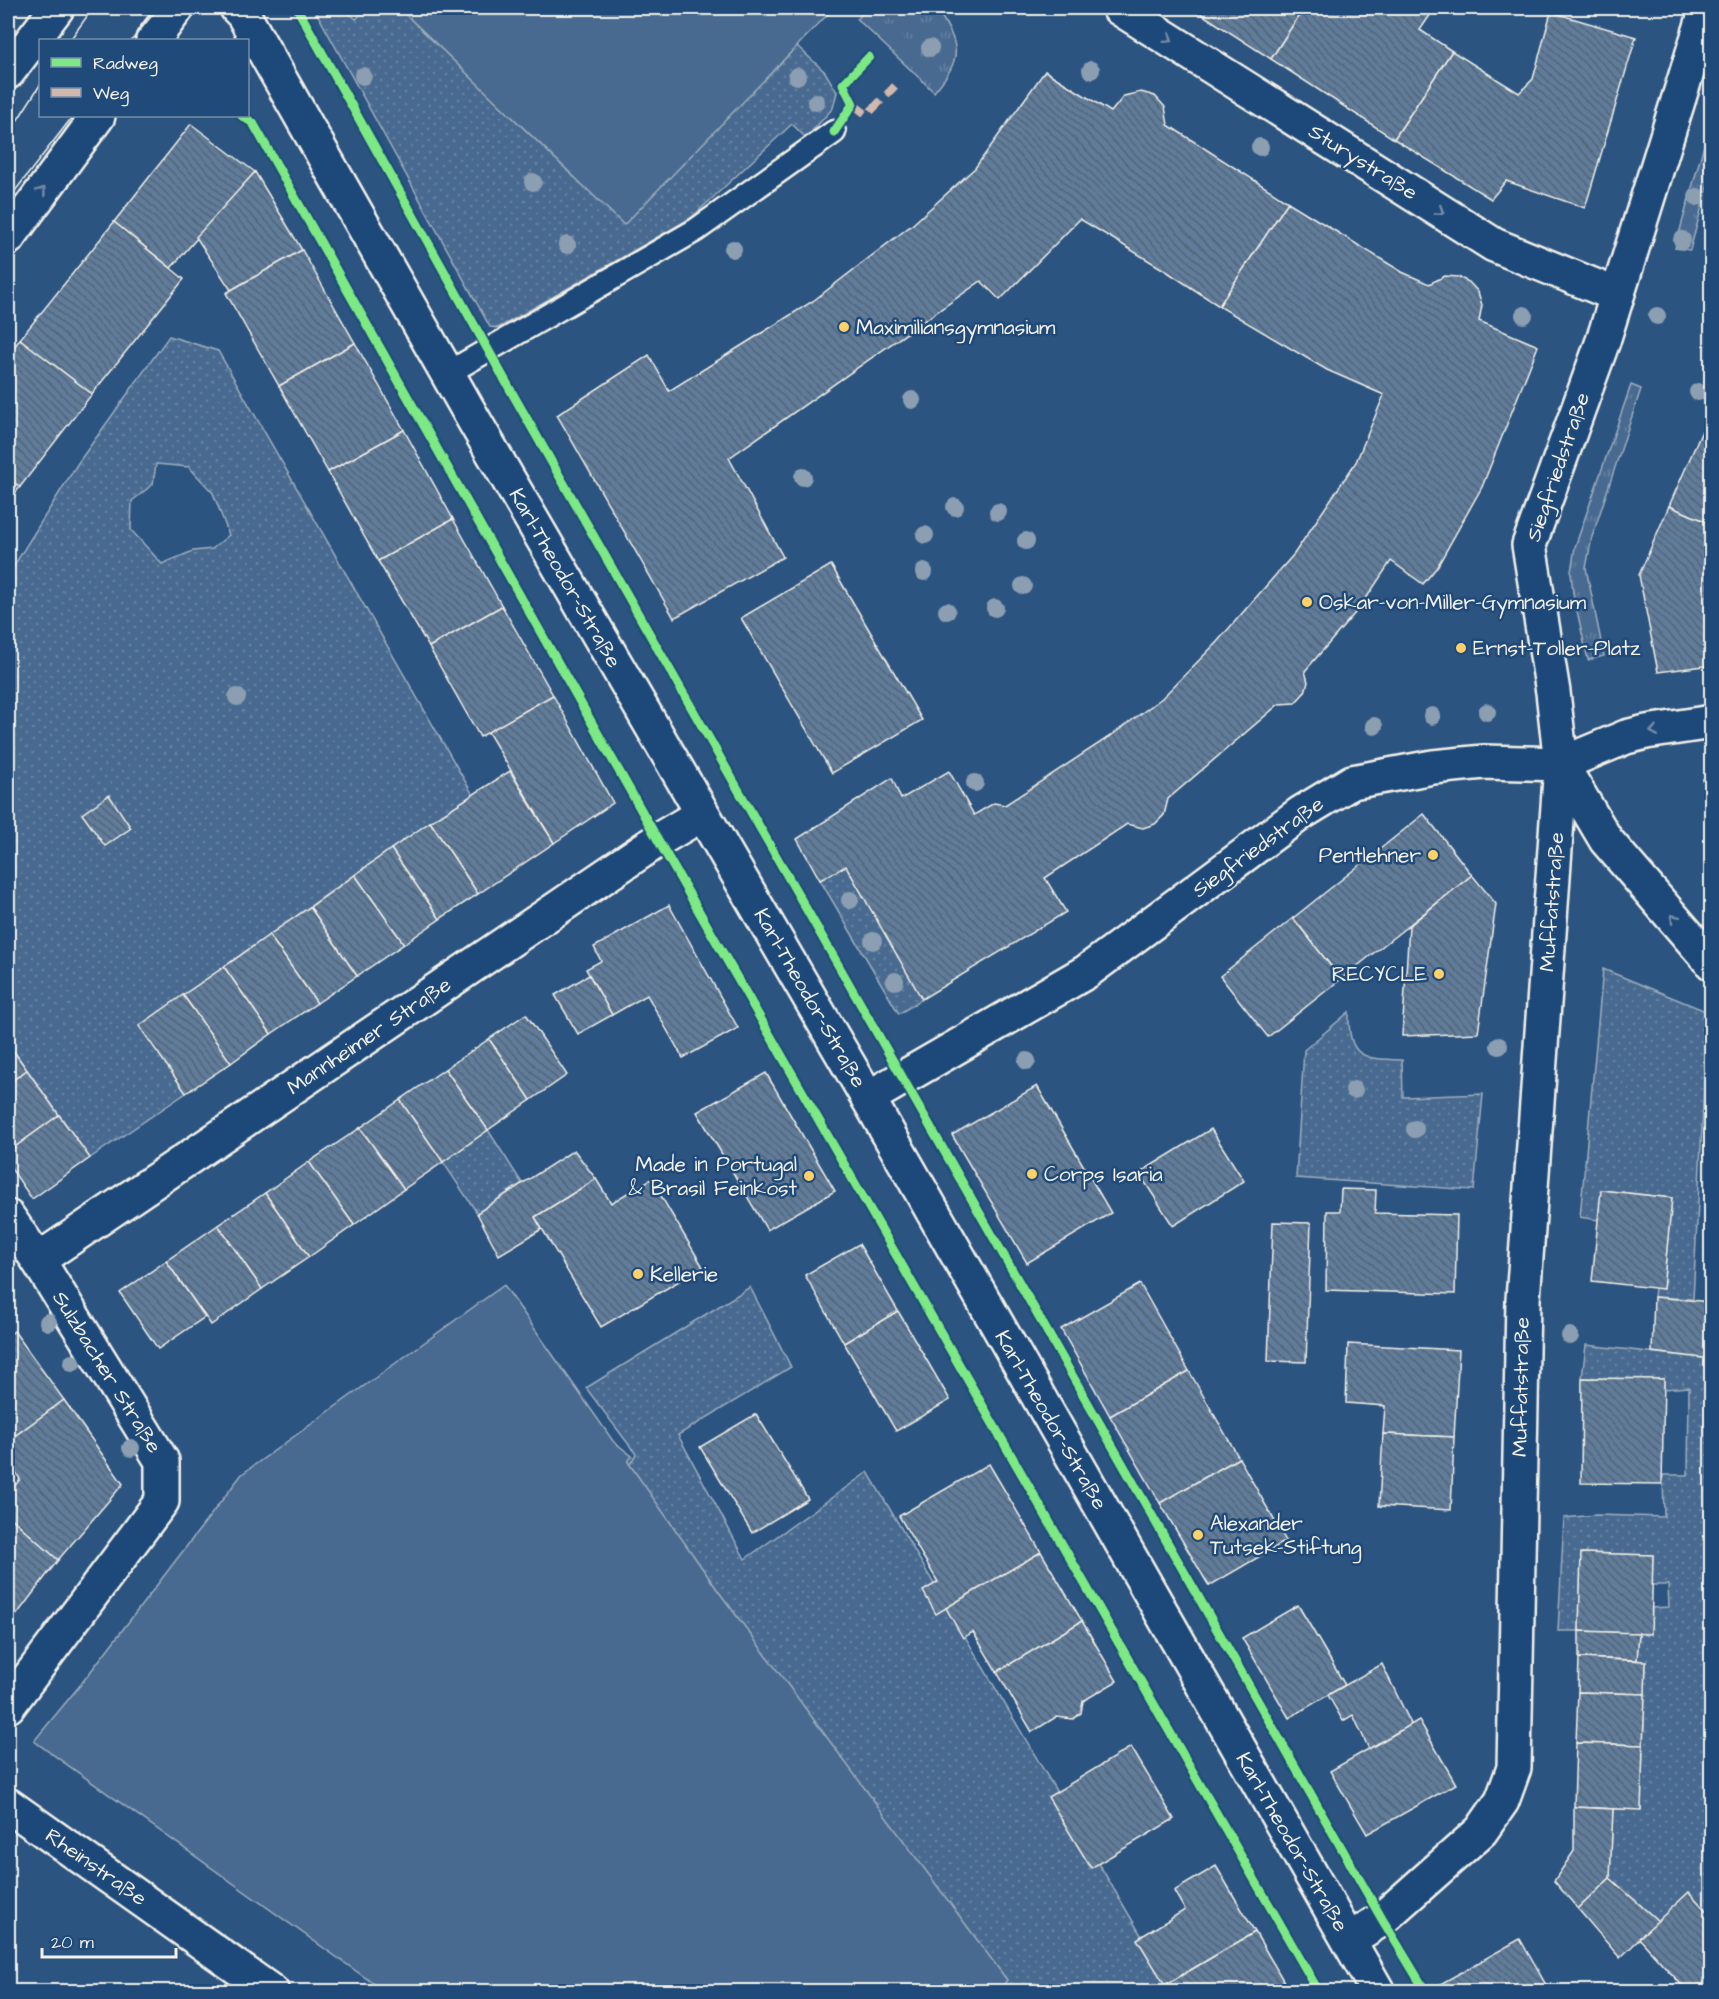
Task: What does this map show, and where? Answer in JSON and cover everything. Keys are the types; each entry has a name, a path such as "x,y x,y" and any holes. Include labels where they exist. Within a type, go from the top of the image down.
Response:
{"street":[{"path":"8,72 57,8"},
{"path":"154,39 177,8"},
{"name":"Karl-Theodor-Straße","path":"237,8 243,14 702,814 868,1098 1378,1992"},
{"name":"Sturystraße","path":"1119,8 1494,245 1617,296"},
{"name":"Siegfriedstraße","path":"868,1098 1086,972 1301,813 1352,782 1433,767 1484,762 1561,764 1553,692 1528,545 1603,341 1707,8"},
{"path":"8,238 97,117"},
{"path":"1712,722 1626,737 1561,764 1606,840 1712,963"},
{"name":"Muffatstraße","path":"1349,1940 1382,1919 1481,1831 1502,1801 1514,1768 1523,1300 1561,764"},
{"name":"Mannheimer Straße","path":"38,1260 648,847 702,814"},
{"name":"Sulzbacher Straße","path":"8,1217 38,1260 162,1461 162,1501 8,1706"},
{"name":"Rheinstraße","path":"8,1805 272,1992"}],"lane":[{"path":"448,373 696,230 834,132"}],"green space":[{"path":"314,8 343,8 356,19 367,8 399,8 624,224 797,46 825,72 837,92 833,108 806,138 792,124 691,218 498,328 490,327"},
{"path":"399,8 821,8 828,14 624,225"},
{"path":"868,8 937,9 954,42 955,51 950,69 934,92 857,19"},
{"path":"1711,120 1711,174 1690,250 1675,248"},
{"path":"169,336 218,351 473,795 391,849 140,1026 186,1093 90,1158 8,1043 8,589 13,567 78,463","holes":["156,464 189,467 213,493 229,535 212,549 193,551 162,564 131,530 132,501 153,484"]},
{"path":"1631,385 1641,389 1592,537 1586,568 1604,656 1588,660 1573,593 1571,572 1575,547"},
{"path":"846,866 922,999 899,1014 820,880"},
{"path":"1603,969 1708,1012 1693,1299 1654,1297 1655,1288 1663,1289 1672,1198 1602,1190 1598,1220 1580,1217"},
{"path":"1349,1012 1351,1039 1360,1053 1377,1059 1402,1060 1403,1097 1483,1094 1474,1190 1296,1178 1304,1050"},
{"path":"488,1130 522,1183 477,1213 443,1162"},
{"path":"504,1285 613,1441 632,1456 628,1462 719,1592 1007,1980 999,1991 384,1991 34,1741 81,1684 242,1474"},
{"path":"750,1287 791,1367 678,1435 745,1559 868,1472 1174,1991 845,1991 580,1546 636,1454 586,1388"},
{"path":"1586,1345 1711,1359 1711,1917 1689,1892 1658,1921 1610,1878 1613,1809 1641,1809 1646,1662 1637,1660 1639,1633 1651,1633 1652,1608 1669,1607 1668,1585 1652,1585 1653,1555 1581,1553 1579,1631 1558,1631 1564,1518 1596,1515 1664,1517 1663,1475 1688,1475 1689,1387 1664,1389 1664,1379 1582,1378"}],"building":[{"path":"1192,8 1304,8 1271,59"},
{"path":"1304,8 1435,8 1420,30 1452,51 1394,139 1271,59"},
{"path":"1551,12 1636,37 1585,208 1506,181 1491,199 1394,139 1452,51 1519,93 1533,79"},
{"name":"Maximiliansgymnasium","path":"1045,71 1111,112 1124,96 1141,92 1155,96 1165,107 1168,125 1288,202 1219,306 1080,219 1000,300 981,281 729,458 783,557 674,618 557,415 649,355 669,391 813,301 913,224 975,168"},
{"path":"191,124 255,172 171,268 114,222"},
{"path":"255,172 302,250 231,290 196,237"},
{"name":"Oskar-von-Miller-Gymnasium","path":"1288,202 1402,272 1429,284 1445,276 1458,277 1469,282 1478,292 1482,305 1479,321 1538,346 1482,487 1437,567 1423,584 1391,561 1361,606 1305,671 1308,682 1305,692 1295,703 1279,704 1168,799 1164,815 1155,824 1143,828 1127,824 1045,878 1066,912 922,999 846,866 820,880 797,839 892,778 901,799 949,771 974,815 994,803 1005,805 1112,735 1162,698 1217,642 1294,554 1356,462 1384,395 1327,370 1219,306"},
{"path":"114,222 184,279 92,394 20,339"},
{"path":"302,250 355,343 279,386 226,293"},
{"path":"20,339 92,394 20,487 8,478 8,355"},
{"path":"355,343 404,430 328,472 279,386"},
{"path":"1706,422 1712,424 1712,524 1669,506"},
{"path":"404,430 453,519 378,561 328,472"},
{"path":"8,478 20,487 8,503"},
{"path":"1669,506 1712,524 1712,665 1658,672 1639,575"},
{"path":"453,519 502,606 429,647 378,561"},
{"path":"831,565 922,720 832,773 741,618"},
{"path":"502,606 553,695 480,737 429,647"},
{"path":"553,695 613,803 554,843 488,732"},
{"path":"510,771 554,843 478,894 430,822"},
{"path":"1712,778 1712,836 1703,779"},
{"path":"109,795 131,828 105,846 82,814"},
{"path":"1424,814 1472,875 1341,979 1293,918"},
{"path":"430,822 478,894 440,919 391,849"},
{"path":"391,849 440,919 404,944 355,875"},
{"path":"355,875 404,944 357,976 310,907"},
{"path":"1472,875 1496,904 1478,1033 1402,1036 1409,926"},
{"path":"669,905 738,1028 683,1058 647,995 612,1015 586,969 601,961 594,947"},
{"path":"310,907 357,976 317,1003 269,935"},
{"path":"1293,918 1341,979 1268,1037 1220,976"},
{"path":"269,935 317,1003 271,1034 224,967"},
{"path":"224,967 271,1034 231,1063 183,995"},
{"path":"589,975 612,1015 578,1034 555,995"},
{"path":"183,995 231,1063 186,1093 139,1026"},
{"path":"526,1014 567,1075 531,1100 489,1039"},
{"path":"489,1039 531,1100 488,1130 445,1069"},
{"path":"8,1043 27,1070 8,1084"},
{"path":"445,1069 488,1130 443,1162 400,1100"},
{"path":"27,1070 59,1115 8,1152 8,1084"},
{"path":"766,1073 835,1191 767,1230 697,1112"},
{"name":"Corps Isaria","path":"1037,1086 1111,1213 1027,1263 952,1135"},
{"path":"400,1100 443,1162 404,1189 360,1128"},
{"path":"59,1115 90,1158 32,1199 8,1164 8,1152"},
{"path":"360,1128 404,1189 354,1225 309,1162"},
{"path":"1211,1129 1244,1181 1173,1226 1139,1173"},
{"path":"574,1150 596,1179 535,1217 542,1229 499,1255 477,1213"},
{"path":"309,1162 354,1225 309,1257 265,1193"},
{"path":"596,1179 611,1203 651,1179 703,1267 601,1327 535,1217"},
{"path":"1341,1189 1376,1190 1375,1213 1457,1215 1455,1294 1326,1290 1327,1211 1340,1211"},
{"path":"1601,1190 1672,1198 1663,1289 1592,1281"},
{"path":"265,1193 309,1257 262,1289 218,1225"},
{"path":"1273,1222 1311,1223 1306,1362 1268,1361"},
{"path":"218,1225 262,1289 211,1325 166,1261"},
{"path":"859,1244 898,1311 844,1343 805,1275"},
{"path":"166,1261 205,1317 158,1349 120,1293"},
{"path":"1140,1284 1189,1371 1110,1416 1061,1329"},
{"path":"1654,1297 1712,1302 1712,1359 1652,1352"},
{"path":"898,1311 950,1400 896,1431 844,1343"},
{"path":"14,1331 64,1400 8,1441 8,1336"},
{"path":"1348,1344 1459,1350 1454,1437 1383,1434 1385,1406 1346,1403"},
{"path":"1189,1371 1239,1458 1160,1503 1110,1416"},
{"path":"1582,1378 1664,1379 1662,1484 1581,1483"},
{"path":"64,1400 123,1484 58,1560 8,1515 8,1495 20,1479 8,1460 8,1441"},
{"path":"756,1414 808,1499 752,1533 700,1447"},
{"path":"1383,1434 1454,1437 1451,1510 1379,1506"},
{"path":"1239,1458 1286,1541 1209,1586 1160,1503"},
{"path":"989,1464 1041,1552 936,1614 923,1591 938,1582 899,1516"},
{"path":"8,1515 58,1560 15,1617 8,1612"},
{"path":"1041,1552 1082,1621 997,1672 973,1632 963,1638 946,1608"},
{"path":"1581,1553 1653,1555 1651,1634 1579,1631"},
{"path":"1298,1605 1345,1685 1289,1718 1242,1638"},
{"path":"1082,1621 1117,1681 1083,1701 1081,1713 1073,1719 1056,1717 1032,1732 997,1672"},
{"path":"1579,1631 1639,1633 1637,1660 1579,1658"},
{"path":"1579,1658 1646,1661 1645,1694 1578,1692"},
{"path":"1382,1664 1411,1724 1369,1749 1353,1715 1343,1721 1328,1695"},
{"path":"1578,1692 1645,1694 1643,1745 1576,1743"},
{"path":"1419,1720 1456,1784 1367,1834 1330,1771"},
{"path":"1576,1743 1643,1745 1641,1810 1574,1807"},
{"path":"1131,1747 1174,1819 1091,1868 1048,1797"},
{"path":"1574,1807 1613,1809 1610,1878 1578,1909 1554,1881 1574,1851"},
{"path":"1216,1866 1255,1932 1165,1985 1137,1939 1185,1910 1174,1891"},
{"path":"1610,1878 1658,1921 1620,1958 1578,1909"},
{"path":"1689,1892 1712,1917 1712,1992 1688,1992 1639,1938"},
{"path":"1255,1932 1290,1992 1158,1992 1157,1990"},
{"path":"1520,1939 1550,1992 1437,1992 1435,1987"}],"tram line":[{"path":"71,39 93,8"},
{"path":"133,39 158,8"},
{"path":"8,135 39,87"},
{"path":"8,200 72,117"}],"marked path":[{"path":"853,104 867,115 895,86"}],"cycle path":[{"path":"297,8 515,398 1382,1919 1426,1992"},
{"path":"834,132 853,104 843,84 869,57"},
{"path":"244,117 253,123 658,840 1319,1992"}],"place":[{"name":"Maximiliansgymnasium","path":"844,327"},
{"name":"Oskar-von-Miller-Gymnasium","path":"1307,602"},
{"name":"Ernst-Toller-Platz","path":"1461,648"},
{"name":"Pentlehner","path":"1433,855"},
{"name":"RECYCLE","path":"1439,974"},
{"name":"Corps Isaria","path":"1032,1174"},
{"name":"Made in Portugal & Brasil Feinkost","path":"809,1176"},
{"name":"Kellerie","path":"638,1274"},
{"name":"Alexander Tutsek-Stiftung","path":"1198,1535"}]}
